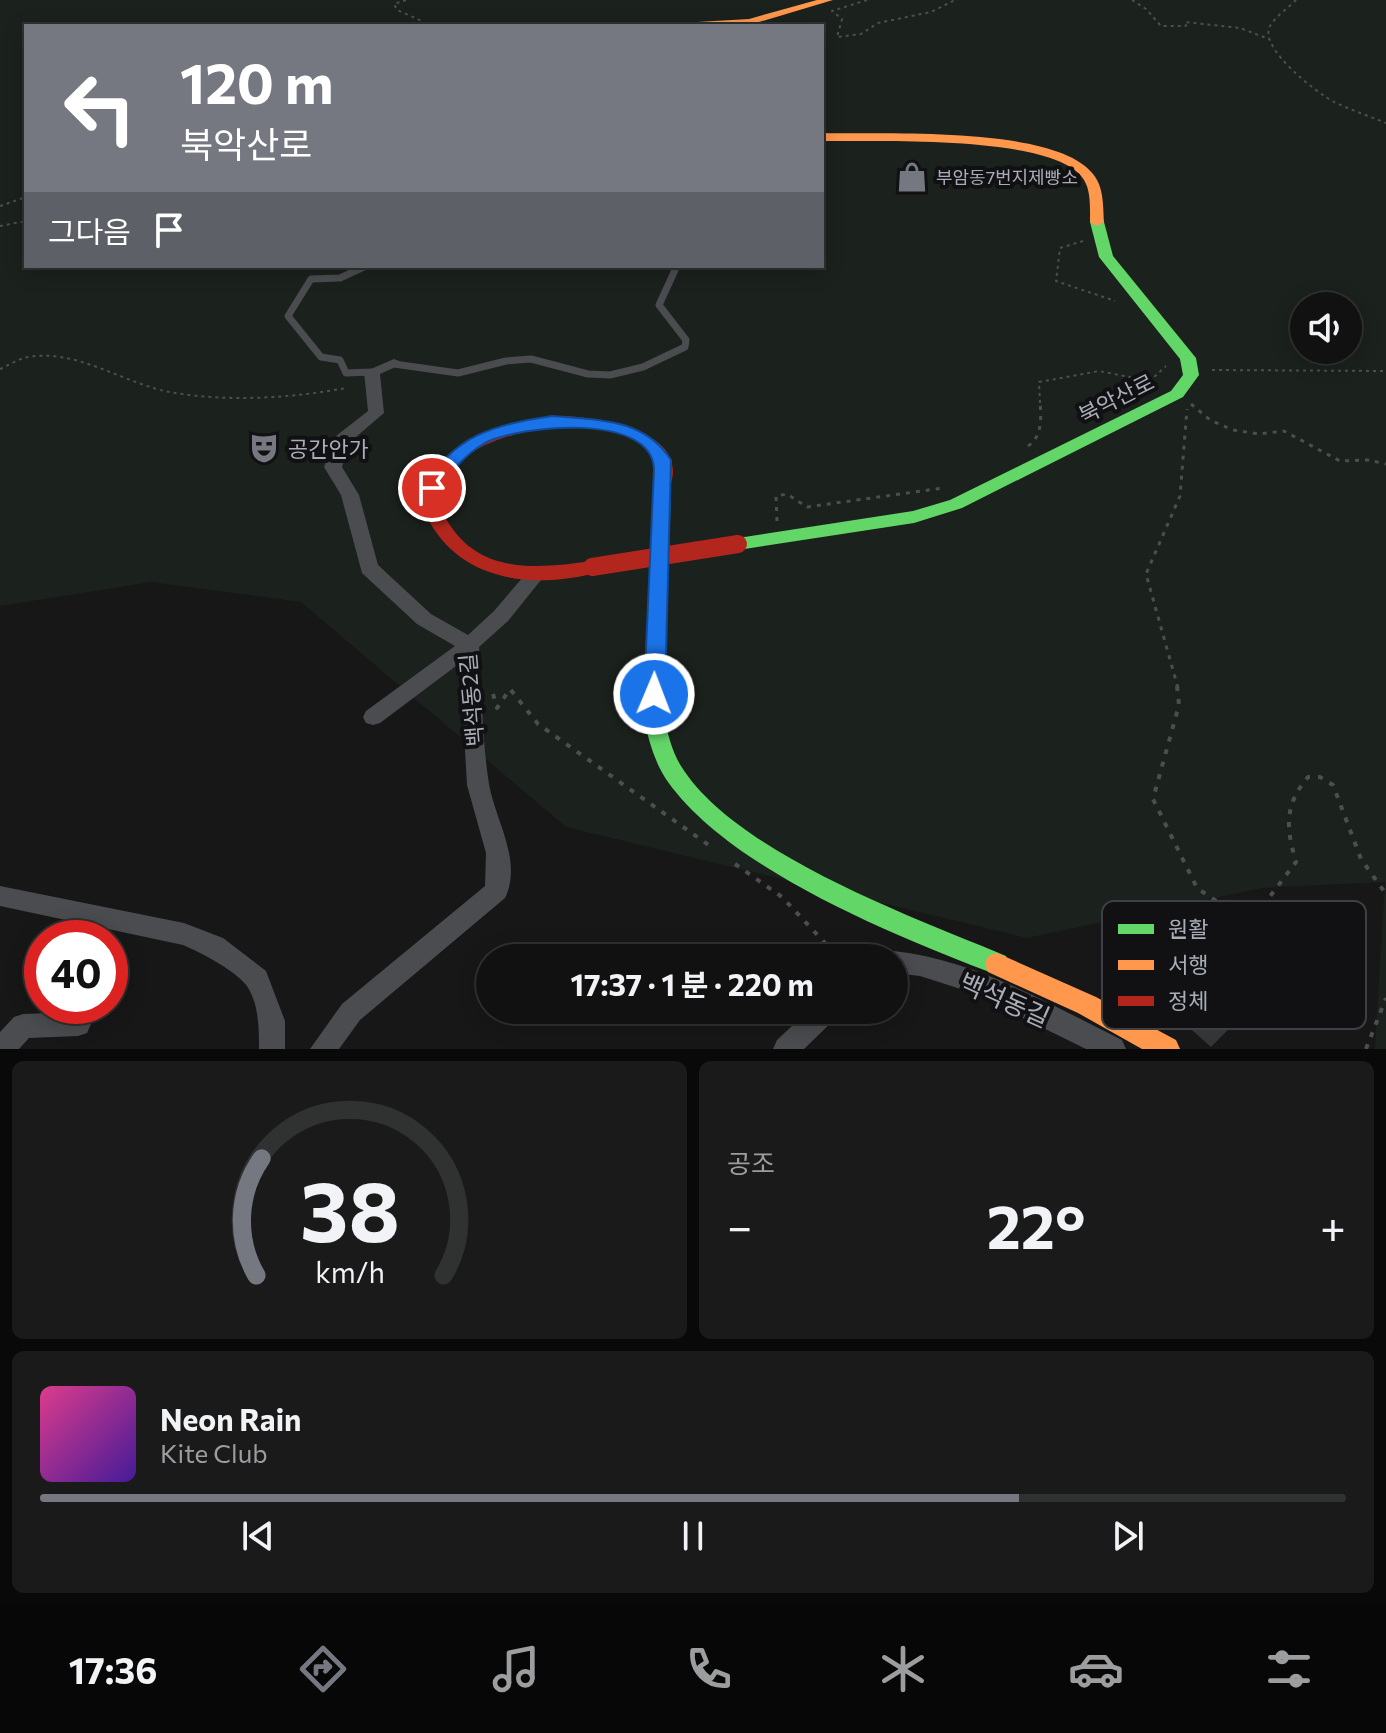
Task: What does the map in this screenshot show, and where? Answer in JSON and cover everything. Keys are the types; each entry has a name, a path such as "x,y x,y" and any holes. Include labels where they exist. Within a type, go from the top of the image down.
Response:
{"street":[{"path":"714,24 749,22 828,0"},
{"name":"북악산로","path":"824,137 993,144 1060,155 1076,163 1091,179 1097,228 1106,259 1182,347 1191,367 1188,382 1177,394 993,488 914,517 738,544 592,567 536,575 488,566 467,556 437,524 431,501 437,476 476,441 499,431 552,421 600,425 638,435 653,446 663,460 663,469 654,720 659,742 679,781 738,834 784,865 924,933 1065,993 1102,1013"},
{"path":"373,376 394,364"},
{"name":"백석동2길","path":"323,1049 351,1012 497,891 498,853 478,785 469,645 424,619 369,568 350,495 333,467 342,440 376,413 373,376"},
{"path":"373,717 469,645 522,594 536,575"},
{"path":"0,896 184,934 214,946 257,979 272,1021 272,1049"},
{"name":"백석동길","path":"908,963 919,963 1000,994 1113,1049"},
{"path":"2,1049 23,1026 78,1024"},
{"path":"786,1049 812,1024"},
{"name":"북악산로","path":"1131,1029 1167,1049"}],"lane":[{"path":"362,268 340,278 311,279 288,316 321,357 340,360 346,373 373,376"},
{"path":"394,364 465,372 487,364 519,359 549,360 598,375 629,372 659,362 685,347 686,340 659,305 675,270"}],"path":[{"path":"406,0 394,4 397,10 422,21 420,24"},
{"path":"867,0 832,11 842,19 837,37 861,34 878,23 931,12 955,0"},
{"path":"1132,0 1146,9 1161,26 1186,26 1185,22 1244,28 1255,30 1269,39"},
{"path":"1296,0 1269,27 1273,49 1312,88 1335,102 1386,123"},
{"path":"0,206 24,198"},
{"path":"0,226 24,221"},
{"path":"1097,228 1079,244 1060,248 1056,281 1153,314"},
{"path":"0,369 27,357 48,356 112,373 158,390 241,397 324,393 373,376"},
{"path":"1026,447 1034,442 1041,423 1039,382 1056,381 1081,372 1116,372 1150,381 1172,360"},
{"path":"1208,381 1212,370 1257,369 1323,375 1386,371"},
{"path":"1216,901 1197,888 1153,799 1179,705 1177,681 1146,574 1180,496 1190,398 1202,418 1214,424 1266,436 1284,431 1340,461 1368,460 1386,464"},
{"path":"777,510 776,496 787,494 807,507 923,493 946,487"},
{"path":"493,694 497,708 510,689 538,724 718,852"},
{"path":"1267,901 1296,862 1285,822 1292,793 1308,777 1320,777 1333,785 1361,859 1386,894"},
{"path":"731,861 782,897 826,944"},
{"path":"1366,1049 1386,998"}],"shaded area":[{"path":"0,0 1386,0 1386,1049 1375,1049 1385,882 1262,888 1201,901 1102,901 1102,922 1027,938 566,827 301,602 151,582 0,606"}],"building":[{"path":"1191,1029 1229,1029 1211,1047"}],"traffic: fast":[{"path":"738,544 914,517 956,504 1177,394 1191,375 1188,358 1106,257 1097,222"},
{"path":"662,487 654,720 665,757 676,777 703,808 738,837 779,863 870,909 997,964"}],"traffic: slow":[{"path":"714,24 749,22 828,0"},
{"path":"824,137 962,140 1037,150 1066,160 1087,174 1094,191 1097,222"},
{"path":"997,964 1102,1013"},
{"path":"1131,1029 1167,1049"}],"traffic: jam":[{"path":"592,567 519,573 501,570 468,556 453,543 435,518 432,495 439,474 456,457 503,432 530,424 568,421 615,429 648,441 661,459 662,487"},
{"path":"592,567 738,544"}],"place":[{"name":"부암동7번지제빵소","path":"912,177"},
{"name":"공간안가","path":"264,448"}],"route":[{"path":"432,488 445,466 476,441 499,431 528,425 576,421 600,425 638,435 653,446 663,460 654,694"}]}
